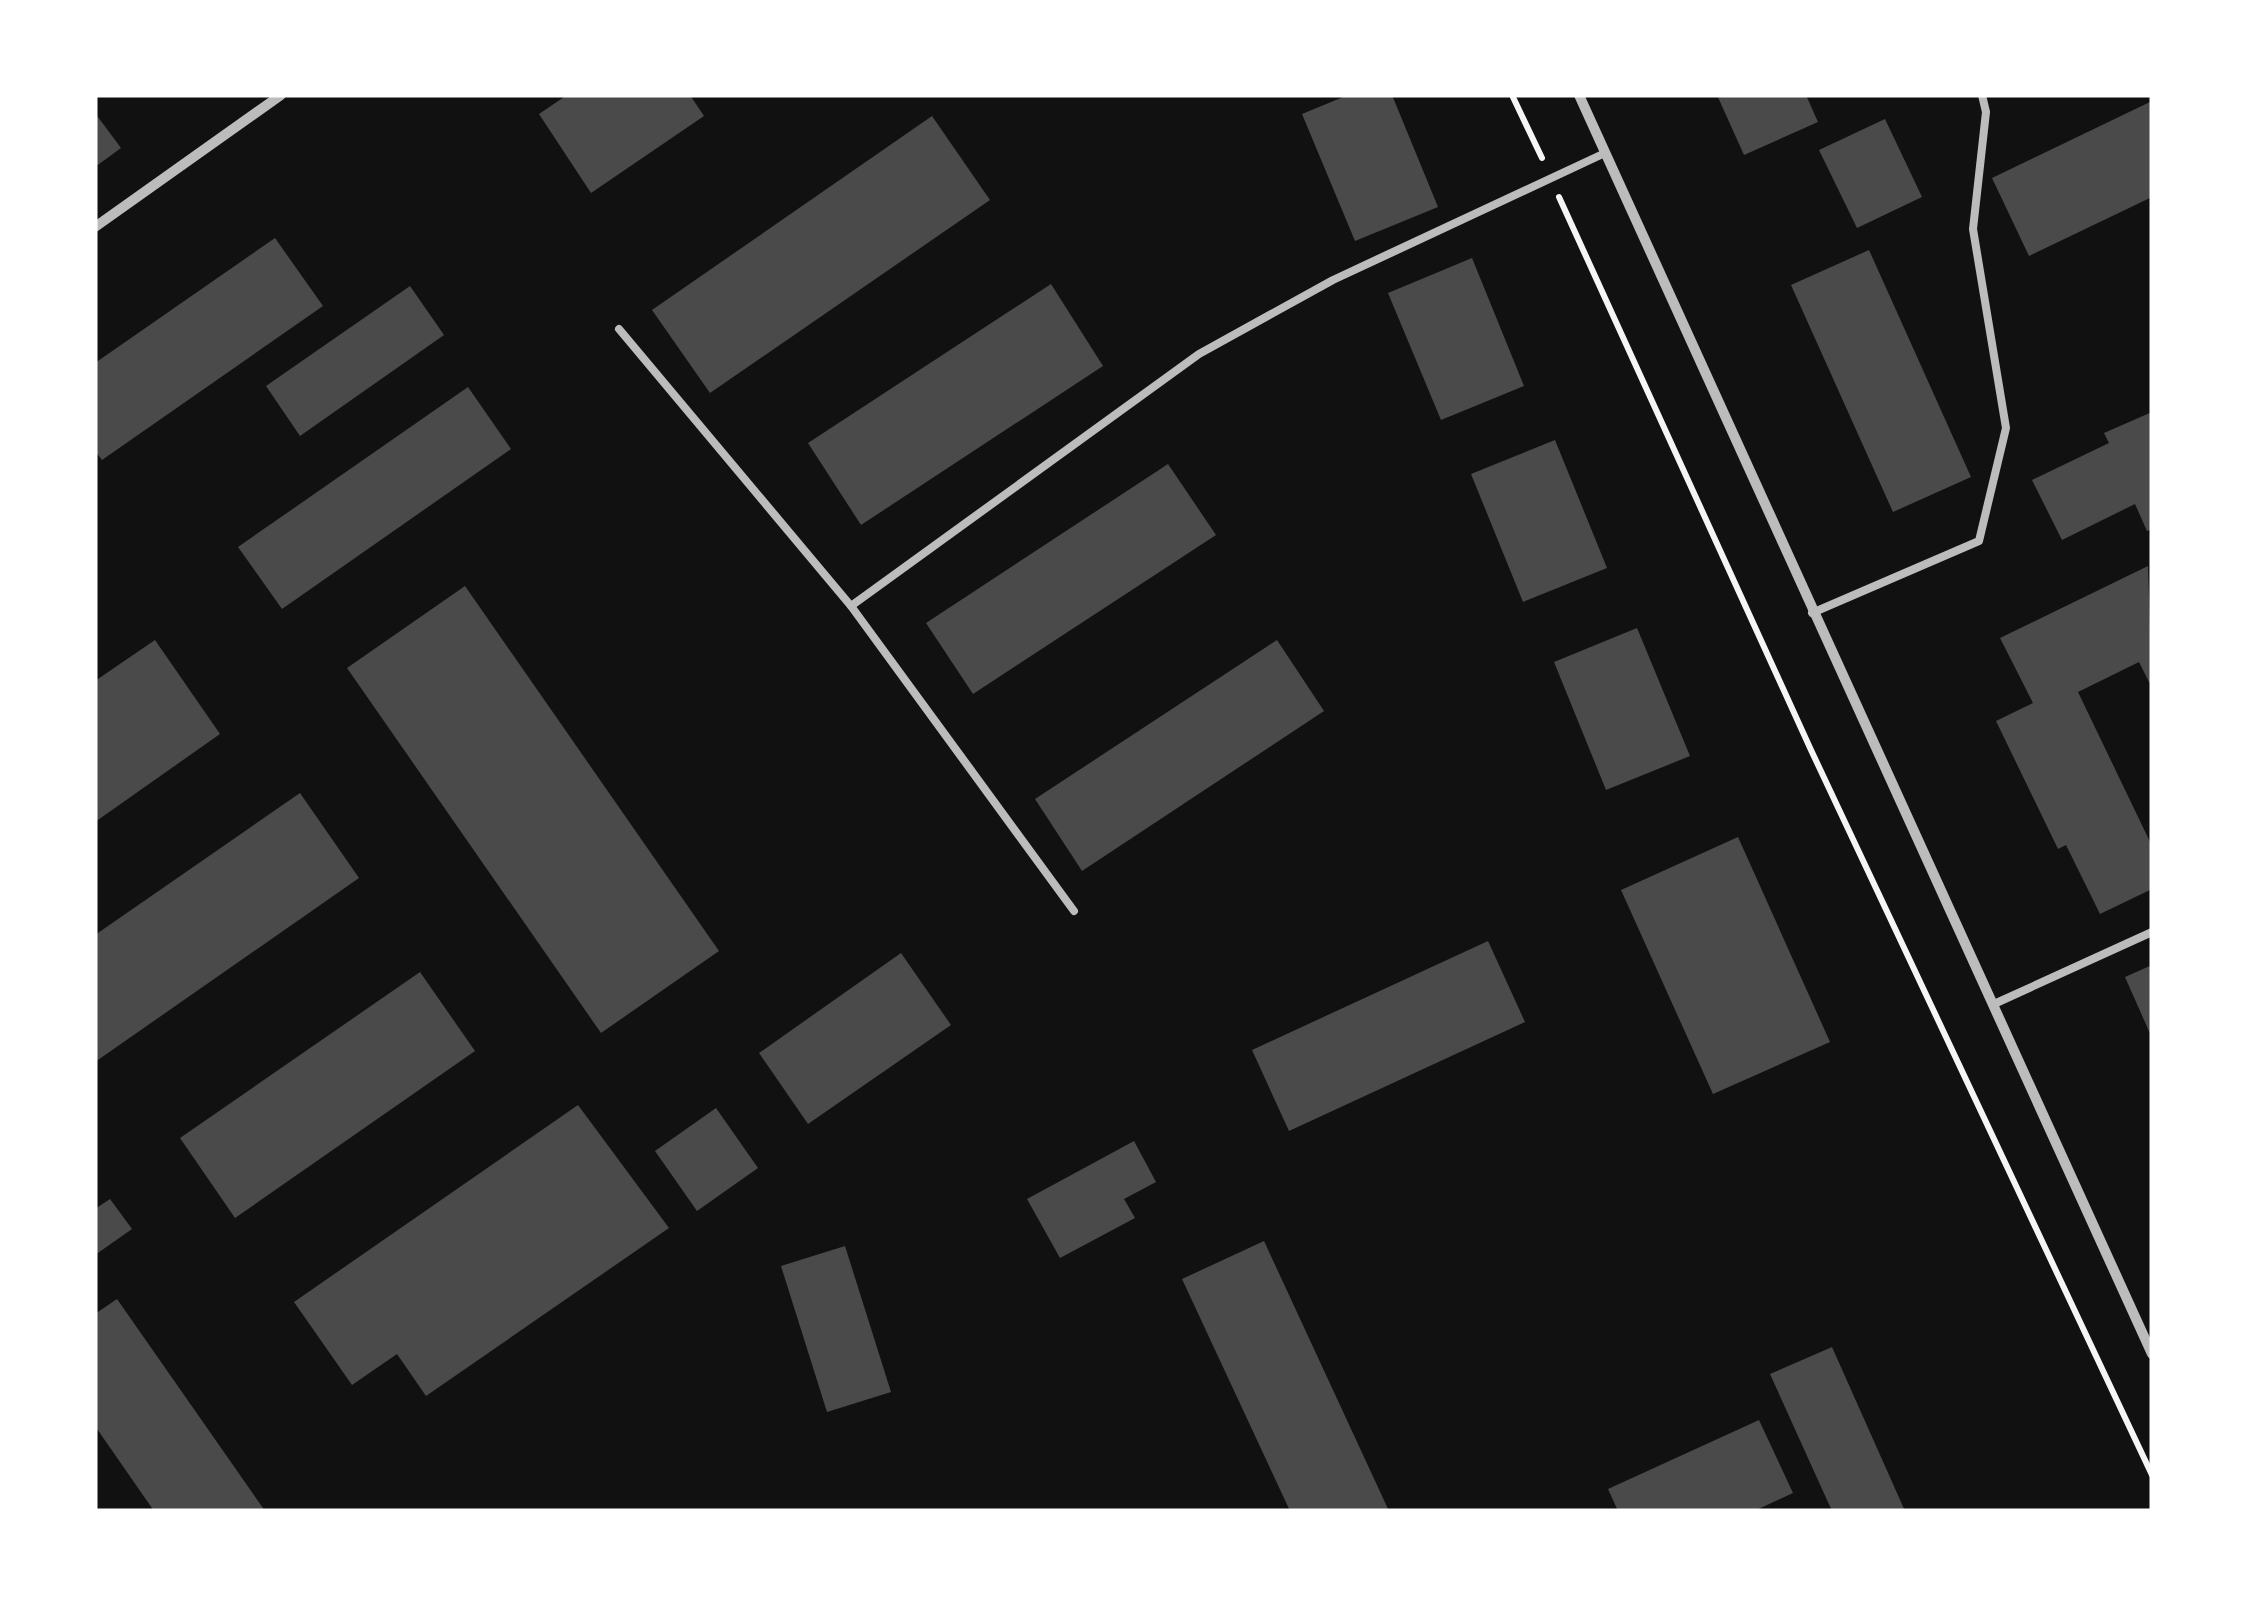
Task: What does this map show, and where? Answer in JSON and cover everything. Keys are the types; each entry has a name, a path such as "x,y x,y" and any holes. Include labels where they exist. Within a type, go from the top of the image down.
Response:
{"street":[{"path":"95,228 281,95"},
{"path":"1579,95 2152,1354"}],"lane":[{"path":"1812,613 1979,540 2006,428 1973,228 1986,112 1982,95"},
{"path":"851,606 1199,354 1333,280 1605,153"},
{"path":"619,329 851,606 1074,911"},
{"path":"1994,1004 2152,932"}],"path":[{"path":"1512,95 1811,750 2152,1475"}],"building":[{"path":"567,95 690,95 704,116 591,193 539,114"},
{"path":"1348,95 1392,95 1438,207 1355,241 1302,114"},
{"path":"1717,95 1806,95 1818,122 1744,155"},
{"path":"2152,101 2152,197 2029,256 1992,178"},
{"path":"95,113 121,148 95,167"},
{"path":"932,116 990,200 710,393 652,310"},
{"path":"1885,119 1922,197 1857,228 1819,150"},
{"path":"275,238 323,306 102,460 95,451 95,363"},
{"path":"1869,250 1971,477 1893,512 1791,285"},
{"path":"1472,258 1524,386 1441,420 1388,293"},
{"path":"1051,284 1103,366 861,525 808,443"},
{"path":"410,286 444,335 300,436 266,386"},
{"path":"468,387 511,449 282,609 238,547"},
{"path":"2152,412 2152,529 2147,531 2135,504 2062,540 2032,480 2109,443 2104,433"},
{"path":"1555,440 1607,568 1523,602 1471,474"},
{"path":"1168,464 1216,535 973,694 926,623"},
{"path":"2148,566 2152,688 2139,662 2078,692 2152,846 2152,889 2100,914 2066,845 2058,849 1996,721 2033,703 2000,638"},
{"path":"465,586 719,951 601,1033 347,668"},
{"path":"1637,628 1690,756 1606,790 1554,662"},
{"path":"155,640 220,734 95,822 95,681"},
{"path":"1277,640 1324,711 1082,871 1035,799"},
{"path":"300,793 359,878 95,1062 95,935"},
{"path":"1738,837 1830,1042 1713,1094 1621,890"},
{"path":"1488,941 1525,1022 1289,1131 1252,1050"},
{"path":"901,953 951,1025 808,1124 759,1053"},
{"path":"2152,965 2152,1038 2125,977"},
{"path":"420,972 475,1051 235,1218 180,1138"},
{"path":"578,1105 669,1228 426,1396 397,1354 352,1385 294,1302"},
{"path":"716,1108 758,1168 697,1211 655,1151"},
{"path":"1134,1141 1156,1182 1124,1199 1135,1218 1060,1258 1027,1199"},
{"path":"110,1199 132,1229 95,1255 95,1209"},
{"path":"1264,1241 1389,1511 1290,1511 1182,1279"},
{"path":"845,1246 891,1392 827,1412 781,1266"},
{"path":"117,1299 265,1511 154,1511 95,1426 95,1314"},
{"path":"1832,1347 1905,1511 1832,1511 1770,1374"},
{"path":"1759,1420 1793,1493 1754,1511 1618,1511 1608,1489"}]}
